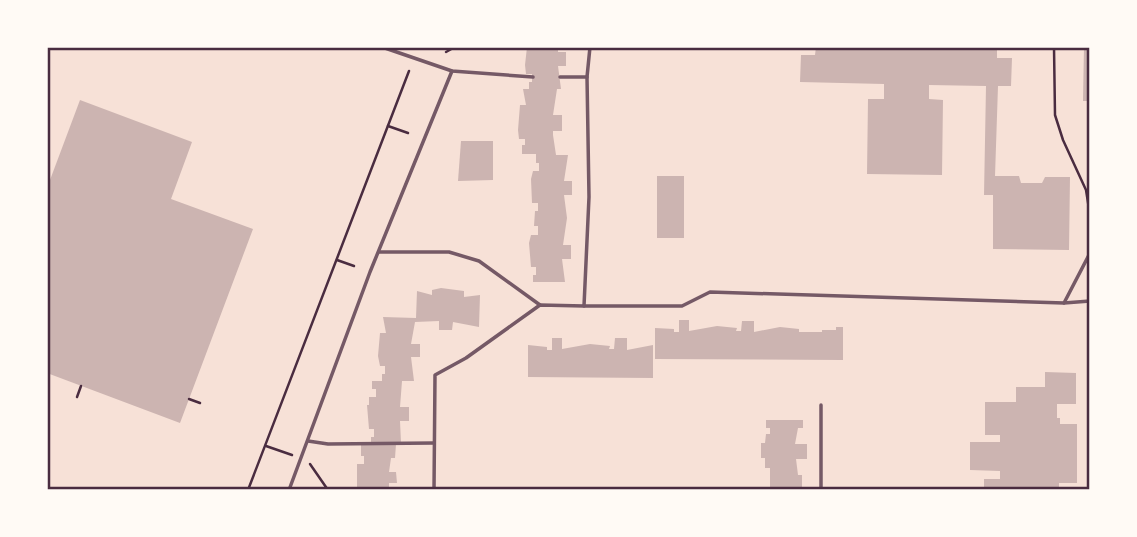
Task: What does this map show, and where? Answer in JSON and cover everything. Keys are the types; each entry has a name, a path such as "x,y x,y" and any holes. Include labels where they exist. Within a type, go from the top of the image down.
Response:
{"lane":[{"path":"382,47 452,71 533,77"},
{"path":"584,306 589,197 587,77 590,47"},
{"path":"289,490 379,252 452,71"},
{"path":"560,77 587,77"},
{"path":"379,252 449,253 479,261 540,305 682,306 710,292 1064,303 1090,301"},
{"path":"1064,303 1090,253"},
{"path":"434,490 435,375 466,358 540,305"},
{"path":"821,405 821,490"},
{"path":"309,441 328,444 434,443"}],"path":[{"path":"446,51 455,47"},
{"path":"1055,47 1055,115 1063,140 1086,190 1090,215"},
{"path":"248,490 409,71"},
{"path":"388,126 408,133"},
{"path":"337,260 354,266"},
{"path":"77,397 81,386"},
{"path":"189,399 200,403"},
{"path":"266,446 292,455"},
{"path":"308,462 328,490"}],"building":[{"path":"527,47 558,47 558,52 566,52 566,66 558,66 561,89 557,89 553,115 562,115 562,131 553,131 556,155 568,155 564,181 572,181 572,195 564,195 567,218 563,245 571,245 571,259 562,259 565,282 533,282 536,267 531,267 529,243 531,235 538,235 538,226 534,226 538,203 532,203 531,179 533,171 539,171 539,163 536,163 536,154 522,154 525,139 519,139 518,130 520,105 526,105 523,89 529,89 529,82 532,82 532,74 526,74"},
{"path":"816,47 997,47 997,58 1012,58 1011,86 998,86 995,176 1019,176 1021,183 1042,183 1045,177 1070,177 1069,250 993,249 993,195 984,195 986,86 929,85 929,99 943,100 942,175 867,174 868,99 884,99 884,84 800,82 801,55 815,55"},
{"path":"1084,47 1090,47 1090,101 1083,101"},
{"path":"80,100 192,142 171,199 253,229 180,423 47,373 47,188"},
{"path":"461,141 493,141 493,180 458,181"},
{"path":"657,176 684,176 684,238 657,238"},
{"path":"441,288 464,291 464,297 480,295 479,327 453,322 452,330 439,330 439,321 415,322 411,344 420,344 420,357 411,357 414,381 402,381 400,407 409,407 409,421 400,421 401,443 371,443 374,429 369,429 367,405 369,397 376,397 372,381 382,381 382,374 385,374 385,366 380,366 378,356 380,333 386,333 383,317 416,318 417,291 432,295 432,290"},
{"path":"679,320 689,320 689,331 717,326 737,328 736,331 741,331 742,321 754,321 754,332 780,327 799,329 799,332 822,332 843,327 843,360 655,359 655,328 674,329 674,332 679,332"},
{"path":"552,338 562,338 562,349 590,344 610,346 609,349 614,349 615,338 627,338 627,350 653,345 653,378 528,377 528,345 552,350"},
{"path":"1045,372 1076,373 1076,404 1057,404 1057,418 1060,418 1060,424 1077,424 1077,483 1059,483 1059,490 984,490 984,479 1000,479 1000,471 970,470 970,442 1000,442 1000,435 985,435 985,402 1016,402 1016,387 1045,387"},
{"path":"766,420 803,420 803,428 798,428 795,444 807,444 807,459 796,459 798,475 802,475 802,490 770,490 770,468 765,468 765,458 761,458 761,443 765,443 766,434 770,434 770,428 766,428"},
{"path":"361,444 396,444 395,458 391,458 389,472 396,472 397,483 389,483 389,490 357,490 357,464 364,464"}]}
